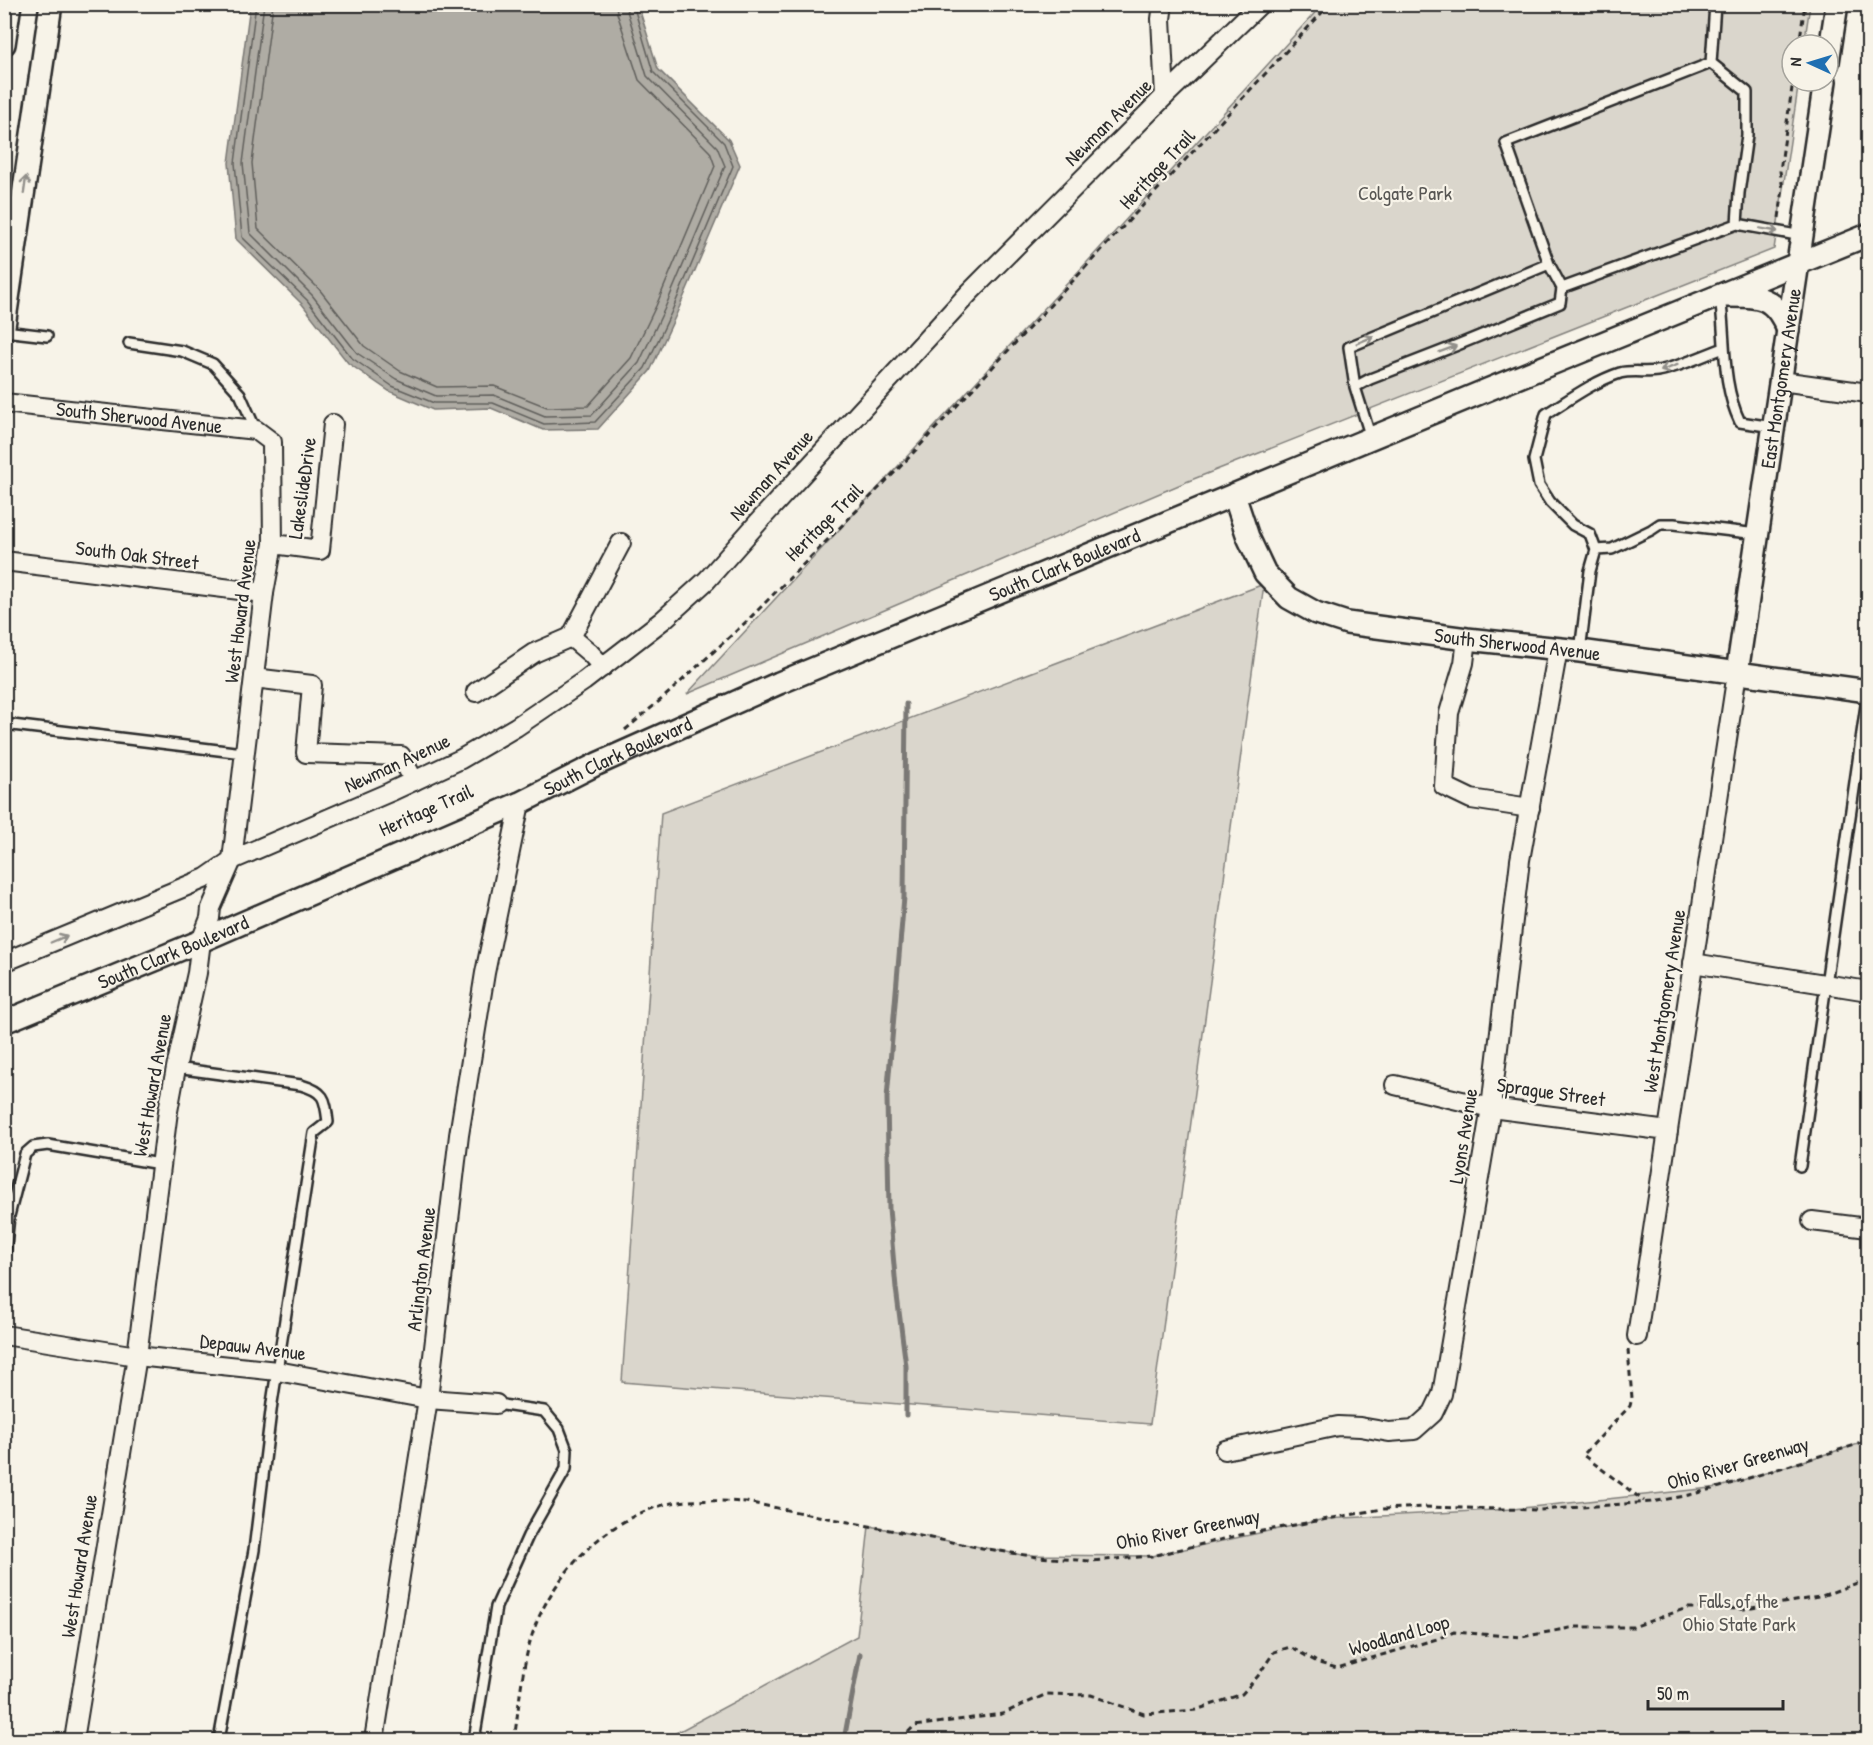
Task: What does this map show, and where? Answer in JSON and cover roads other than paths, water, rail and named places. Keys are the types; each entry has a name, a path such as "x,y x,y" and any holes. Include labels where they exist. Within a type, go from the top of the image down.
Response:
{"street":[{"path":"4,44 10,4"},
{"path":"4,326 51,4"},
{"path":"1163,4 1161,19 1165,96"},
{"name":"Newman Avenue","path":"232,860 461,759 516,727 603,667 663,620 707,580 969,293 1260,4"},
{"path":"1832,33 1837,4"},
{"name":"East Montgomery Avenue","path":"1737,673 1823,93"},
{"name":"South Clark Boulevard","path":"4,1022 201,941 520,803 597,764 779,683 1868,235"},
{"path":"1720,296 1748,296 1771,303 1782,315 1788,330"},
{"path":"1781,381 1869,393"},
{"name":"South Sherwood Avenue","path":"4,403 256,430"},
{"name":"LakeslideDrive","path":"273,544 320,550 333,424"},
{"name":"West Howard Avenue","path":"74,1740 137,1356 160,1164 176,1068 197,973 201,941 210,918 211,908 232,860 243,753 264,593 273,544 272,442 256,430"},
{"name":"South Sherwood Avenue","path":"1234,495 1248,537 1265,573 1289,598 1316,613 1347,623 1580,651 1868,691"},
{"path":"476,692 534,653 571,637 621,543"},
{"name":"South Oak Street","path":"4,561 264,593"},
{"path":"571,637 603,667"},
{"path":"1467,639 1464,663 1449,713 1444,786 1471,799 1530,808"},
{"name":"Lyons Avenue","path":"1225,1450 1338,1426 1389,1432 1414,1430 1433,1413 1442,1394 1491,1108 1520,860 1558,649"},
{"name":"West Montgomery Avenue","path":"1636,1336 1737,673"},
{"path":"254,678 312,684 306,753 401,756 414,781"},
{"name":"Arlington Avenue","path":"374,1740 428,1399 461,1123 485,973 520,803"},
{"path":"4,962 206,878 232,860"},
{"path":"1693,963 1869,991"},
{"name":"Sprague Street","path":"1395,1085 1491,1108 1668,1131"},
{"path":"1812,1221 1869,1228"},
{"name":"Depauw Avenue","path":"4,1335 137,1356 278,1371 428,1399 496,1404"}],"lane":[{"path":"1711,63 1715,4"},
{"path":"1711,63 1746,92 1747,135 1737,224"},
{"path":"1355,387 1560,303 1562,288 1549,264 1506,143 1711,63"},
{"path":"1562,288 1737,224 1802,236"},
{"path":"1371,438 1355,387 1348,346 1549,264"},
{"path":"1720,296 1730,389 1740,422 1773,427"},
{"path":"4,331 47,336"},
{"path":"129,343 182,351 213,364 240,394 256,430"},
{"path":"1580,651 1590,571 1596,549 1590,534 1573,525 1550,502 1539,484 1534,460 1546,414 1598,382 1620,373 1659,371 1724,348"},
{"path":"1596,549 1612,549 1659,524 1757,534"},
{"path":"1800,1166 1868,691"},
{"path":"4,724 243,753"},
{"path":"176,1068 316,1089 326,1102 328,1122 314,1132 254,1550 219,1740"},
{"path":"4,1265 7,1216 25,1154 33,1147 48,1145 160,1164"},
{"path":"474,1740 496,1607 528,1536 566,1469 567,1450 559,1430 544,1412 496,1404"}],"water":[{"path":"250,5 638,5 658,69 729,140 740,165 650,371 598,429 543,430 491,408 433,410 389,391 348,363 302,304 236,239 229,163"}],"waterway":[{"path":"906,704 904,897 887,1098 889,1209 906,1366 906,1415"},
{"path":"844,1740 860,1654"}],"park label":[{"name":"Colgate Park","path":"1405,193"},
{"name":"Falls of the Ohio State Park","path":"1739,1612"}]}
